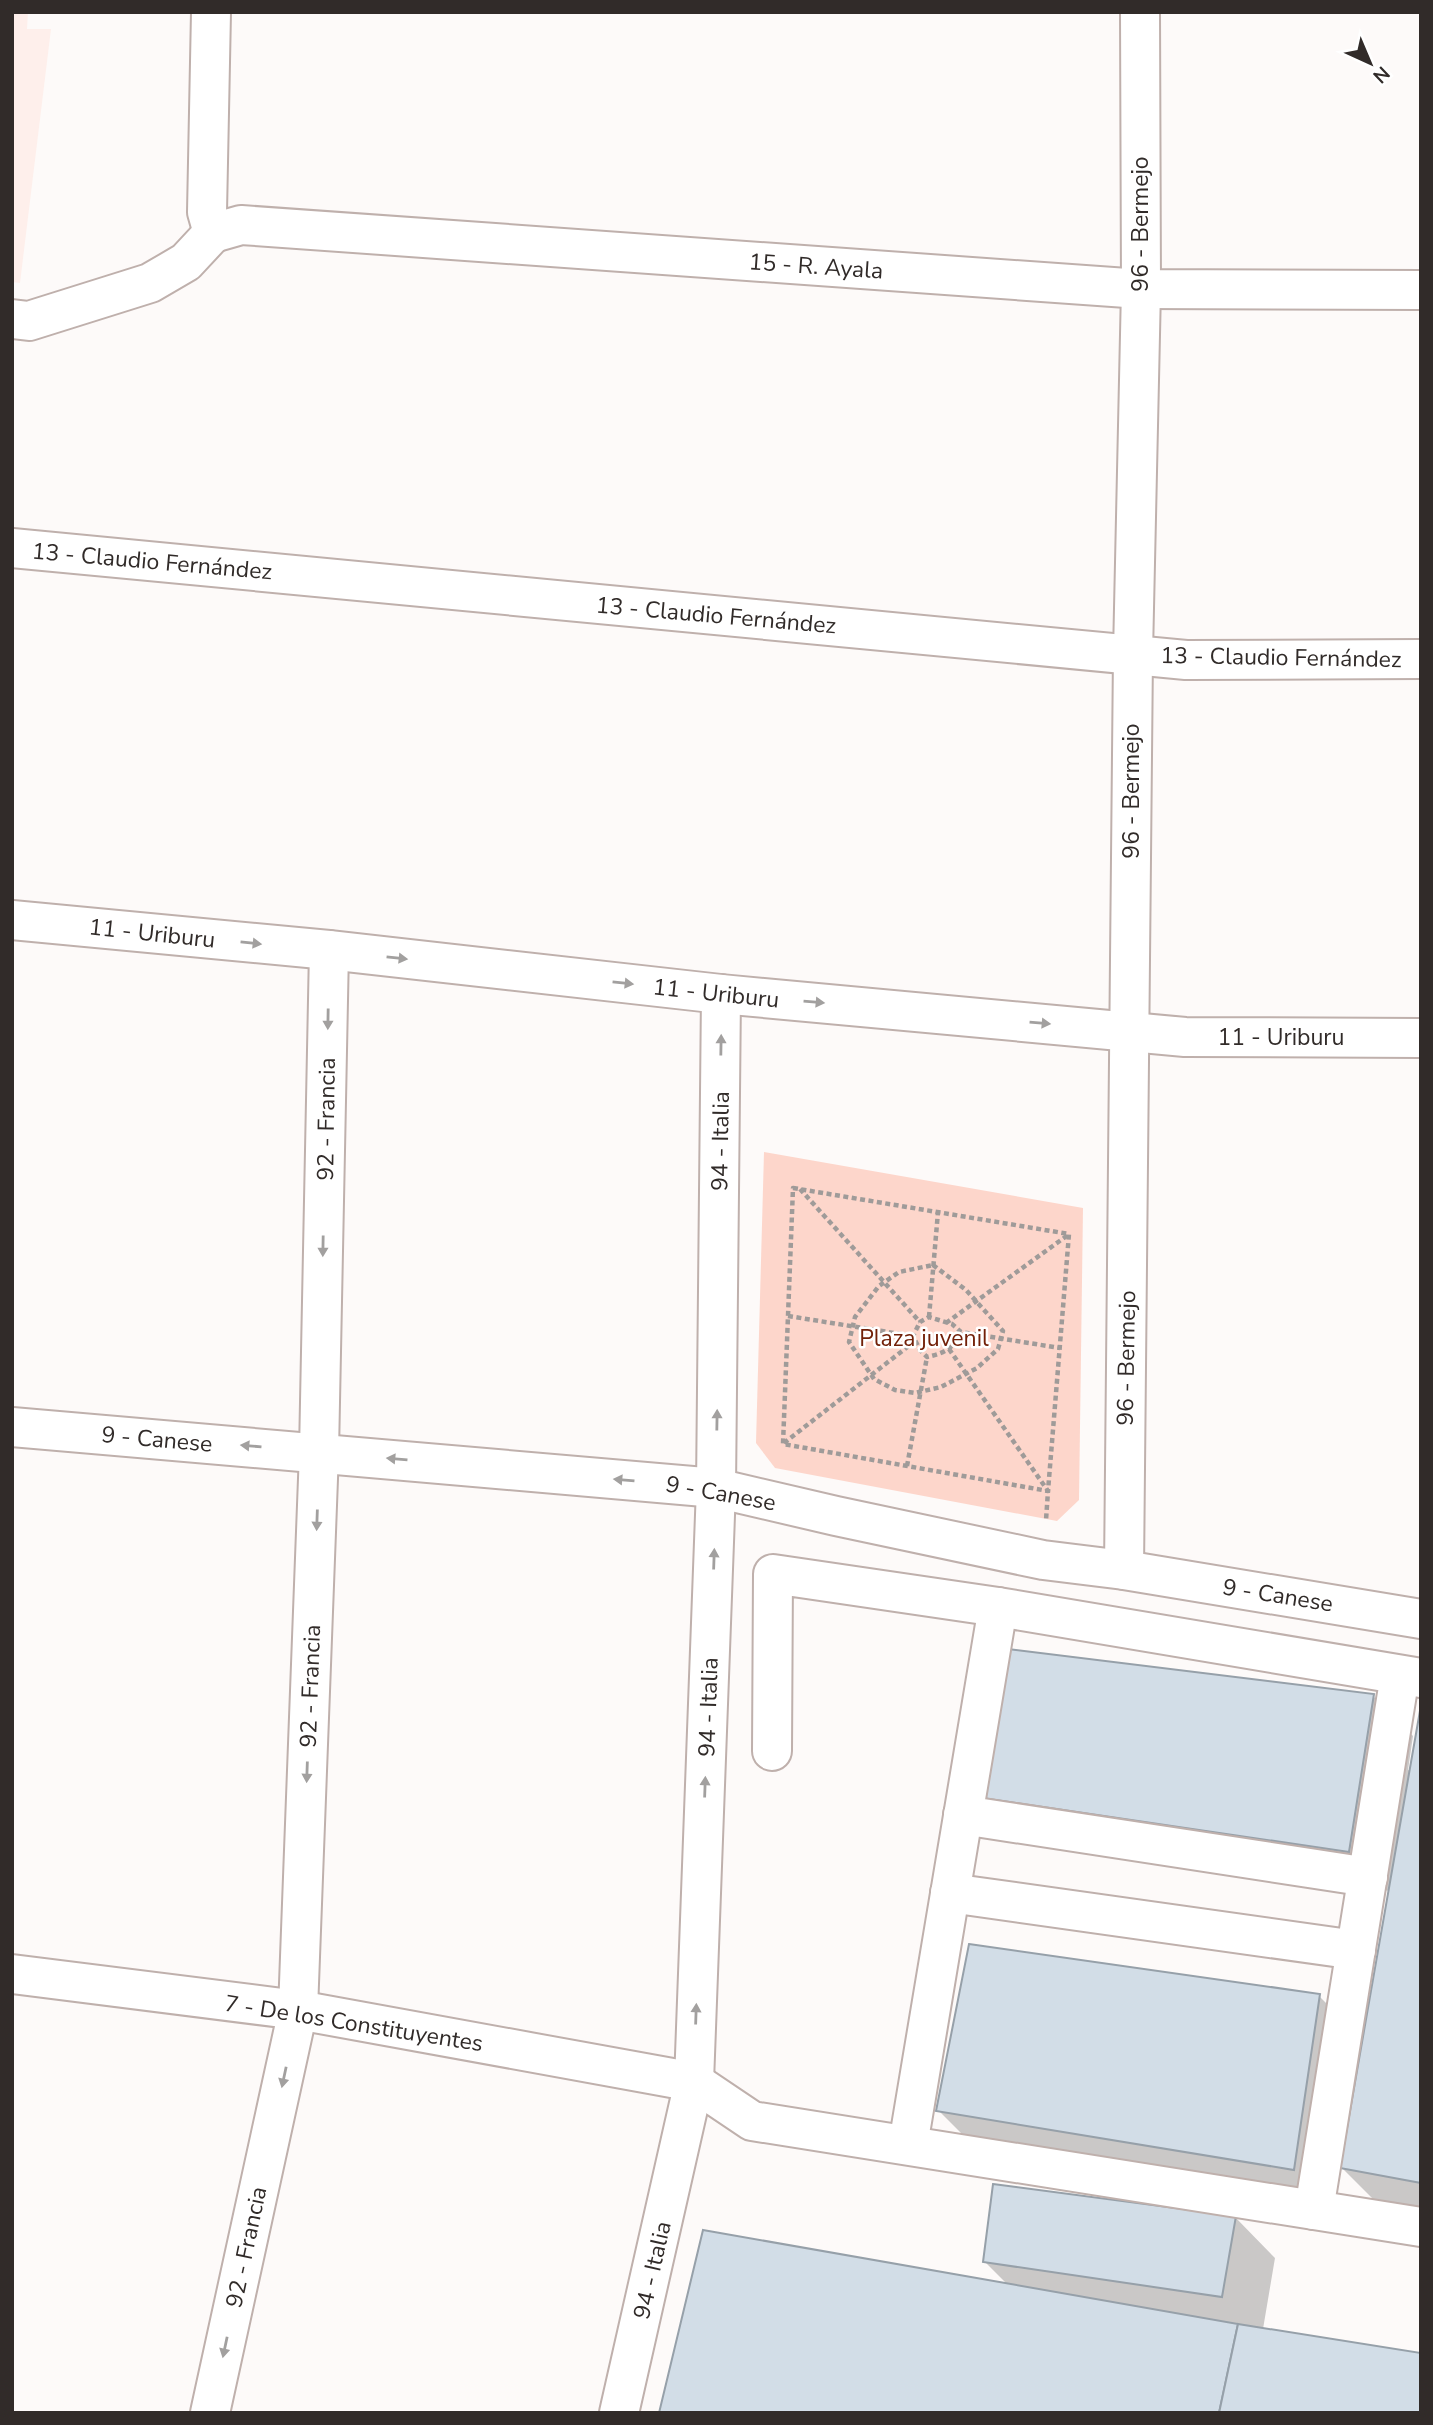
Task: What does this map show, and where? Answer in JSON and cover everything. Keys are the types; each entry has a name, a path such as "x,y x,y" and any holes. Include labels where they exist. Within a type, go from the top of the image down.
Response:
{"street":[{"path":"12,319 29,321 150,283 186,262 214,233 207,212 211,12"},
{"name":"96 - Bermejo","path":"1124,1570 1133,654 1141,289 1140,12"},
{"name":"15 - R. Ayala","path":"214,233 241,225 1141,289 1421,290"},
{"name":"13 - Claudio Fernández","path":"12,548 1186,660 1421,659"},
{"name":"11 - Uriburu","path":"12,920 329,950 721,994 1185,1037 1421,1038"},
{"name":"92 - Francia","path":"210,2413 298,2010 319,1452 329,950"},
{"name":"94 - Italia","path":"619,2413 694,2082 716,1488 721,994"},
{"name":"9 - Canese","path":"12,1427 716,1488 1043,1560 1124,1570 1421,1619"},
{"path":"772,1751 773,1574 998,1607 1410,1677 1368,1877 1314,2210"},
{"path":"908,2146 998,1607"},
{"path":"963,1815 1368,1877"},
{"path":"950,1893 1356,1950"},
{"name":"7 - De los Constituyentes","path":"12,1974 298,2010 694,2082"},
{"path":"694,2082 751,2120 1421,2227"}],"path":[{"path":"783,1444 793,1188 1069,1234"},
{"path":"799,1188 920,1322"},
{"path":"929,1317 938,1212"},
{"path":"946,1323 1069,1234"},
{"path":"1043,1560 1069,1234"},
{"path":"933,1265 966,1290 1003,1331 998,1349 966,1374 942,1388 921,1392 895,1390 872,1375 849,1342 855,1317 884,1282 899,1272 933,1265"},
{"path":"788,1316 914,1339 927,1357 908,1465"},
{"path":"783,1444 914,1339 920,1322 929,1317 961,1332 1060,1348"},
{"path":"927,1357 943,1354 955,1345 961,1332"},
{"path":"949,1349 1048,1491"},
{"path":"783,1444 1048,1491"}],"shaded area":[{"path":"12,12 28,12 27,29 51,29 20,283 12,282"}],"green space":[{"name":"Plaza juvenil","path":"764,1152 1083,1208 1079,1500 1057,1521 775,1468 756,1443"}],"building":[{"path":"1008,1649 1374,1694 1349,1852 982,1798"},
{"path":"1421,1705 1421,2183 1340,2168"},
{"path":"969,1944 1320,1994 1294,2170 936,2111"},
{"path":"993,2184 1236,2216 1222,2297 983,2262"},
{"path":"703,2230 1238,2324 1219,2413 659,2413"},
{"path":"1238,2324 1421,2353 1421,2413 1219,2413"}]}
